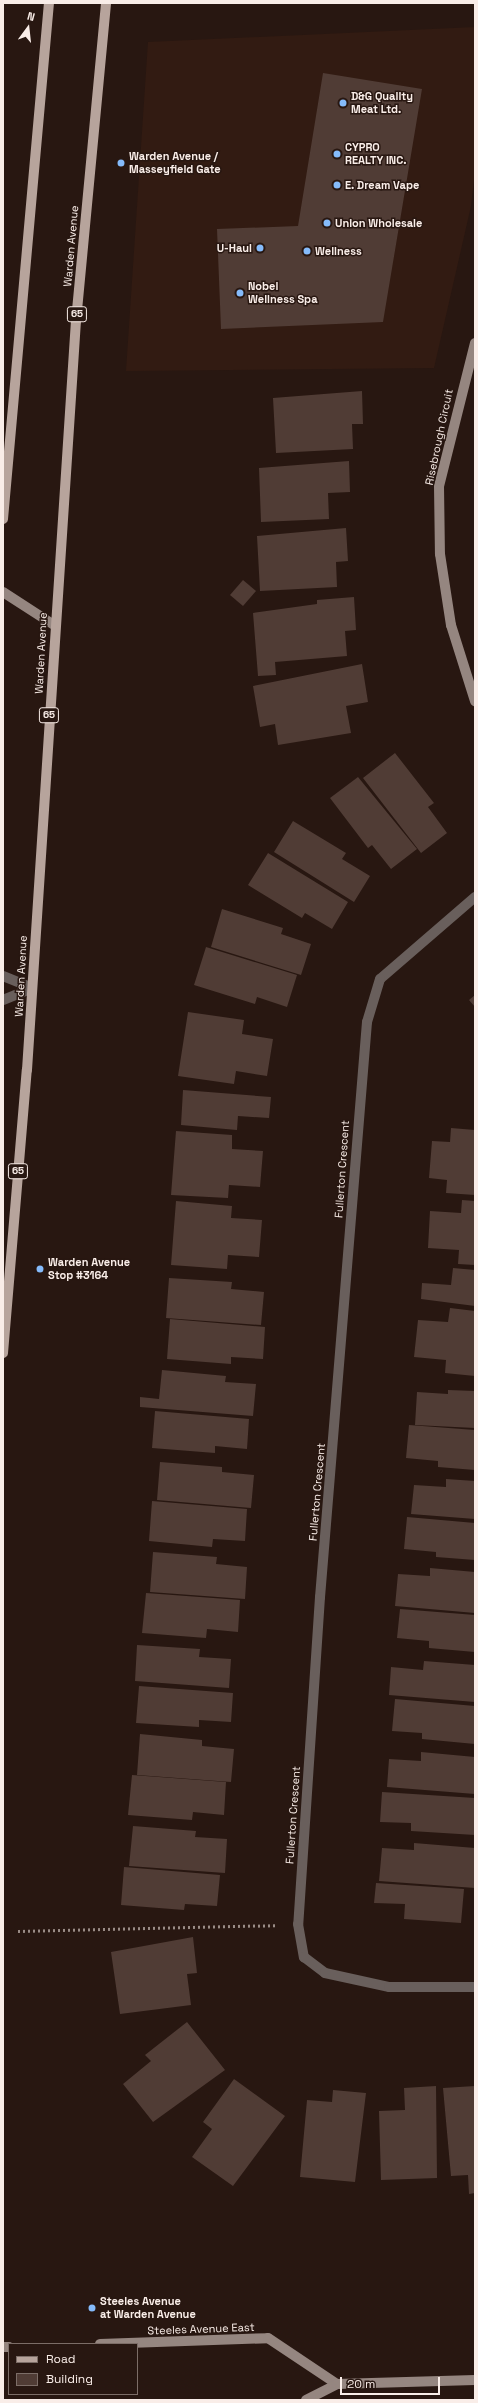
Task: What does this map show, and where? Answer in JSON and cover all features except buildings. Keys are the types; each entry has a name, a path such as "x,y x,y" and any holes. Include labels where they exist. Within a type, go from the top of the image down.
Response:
{"main road":[{"path":"3,519 49,3"},
{"name":"Warden Avenue","path":"3,1353 32,988 54,625 76,322 106,3"},
{"name":"Risebrough Circuit","path":"475,342 439,486 440,554 451,625 475,701"},
{"path":"3,592 54,625"},
{"name":"Steeles Avenue East","path":"128,2343 268,2338 338,2384"},
{"path":"306,2400 338,2384 475,2380"}],"street":[{"name":"Fullerton Crescent","path":"475,897 380,979 367,1022 320,1597 298,1924 304,1957 326,1974 389,1987 475,1987"},
{"path":"3,976 32,988"},
{"path":"3,1000 32,988"}],"path":[{"path":"18,1931 298,1924"}],"shaded area":[{"path":"475,27 475,171 471,206 434,368 126,371 148,42"}],"place":[{"name":"D&G Quality Meat Ltd.","path":"343,103"},
{"name":"CYPRO REALTY INC.","path":"337,154"},
{"name":"Warden Avenue / Masseyfield Gate","path":"121,163"},
{"name":"E. Dream Vape","path":"337,185"},
{"name":"Union Wholesale","path":"327,223"},
{"name":"U-Haul","path":"260,248"},
{"name":"Wellness","path":"307,251"},
{"name":"Nobel Wellness Spa","path":"240,293"},
{"name":"Warden Avenue Stop #3164","path":"40,1269"},
{"name":"Steeles Avenue at Warden Avenue","path":"92,2308"}]}
